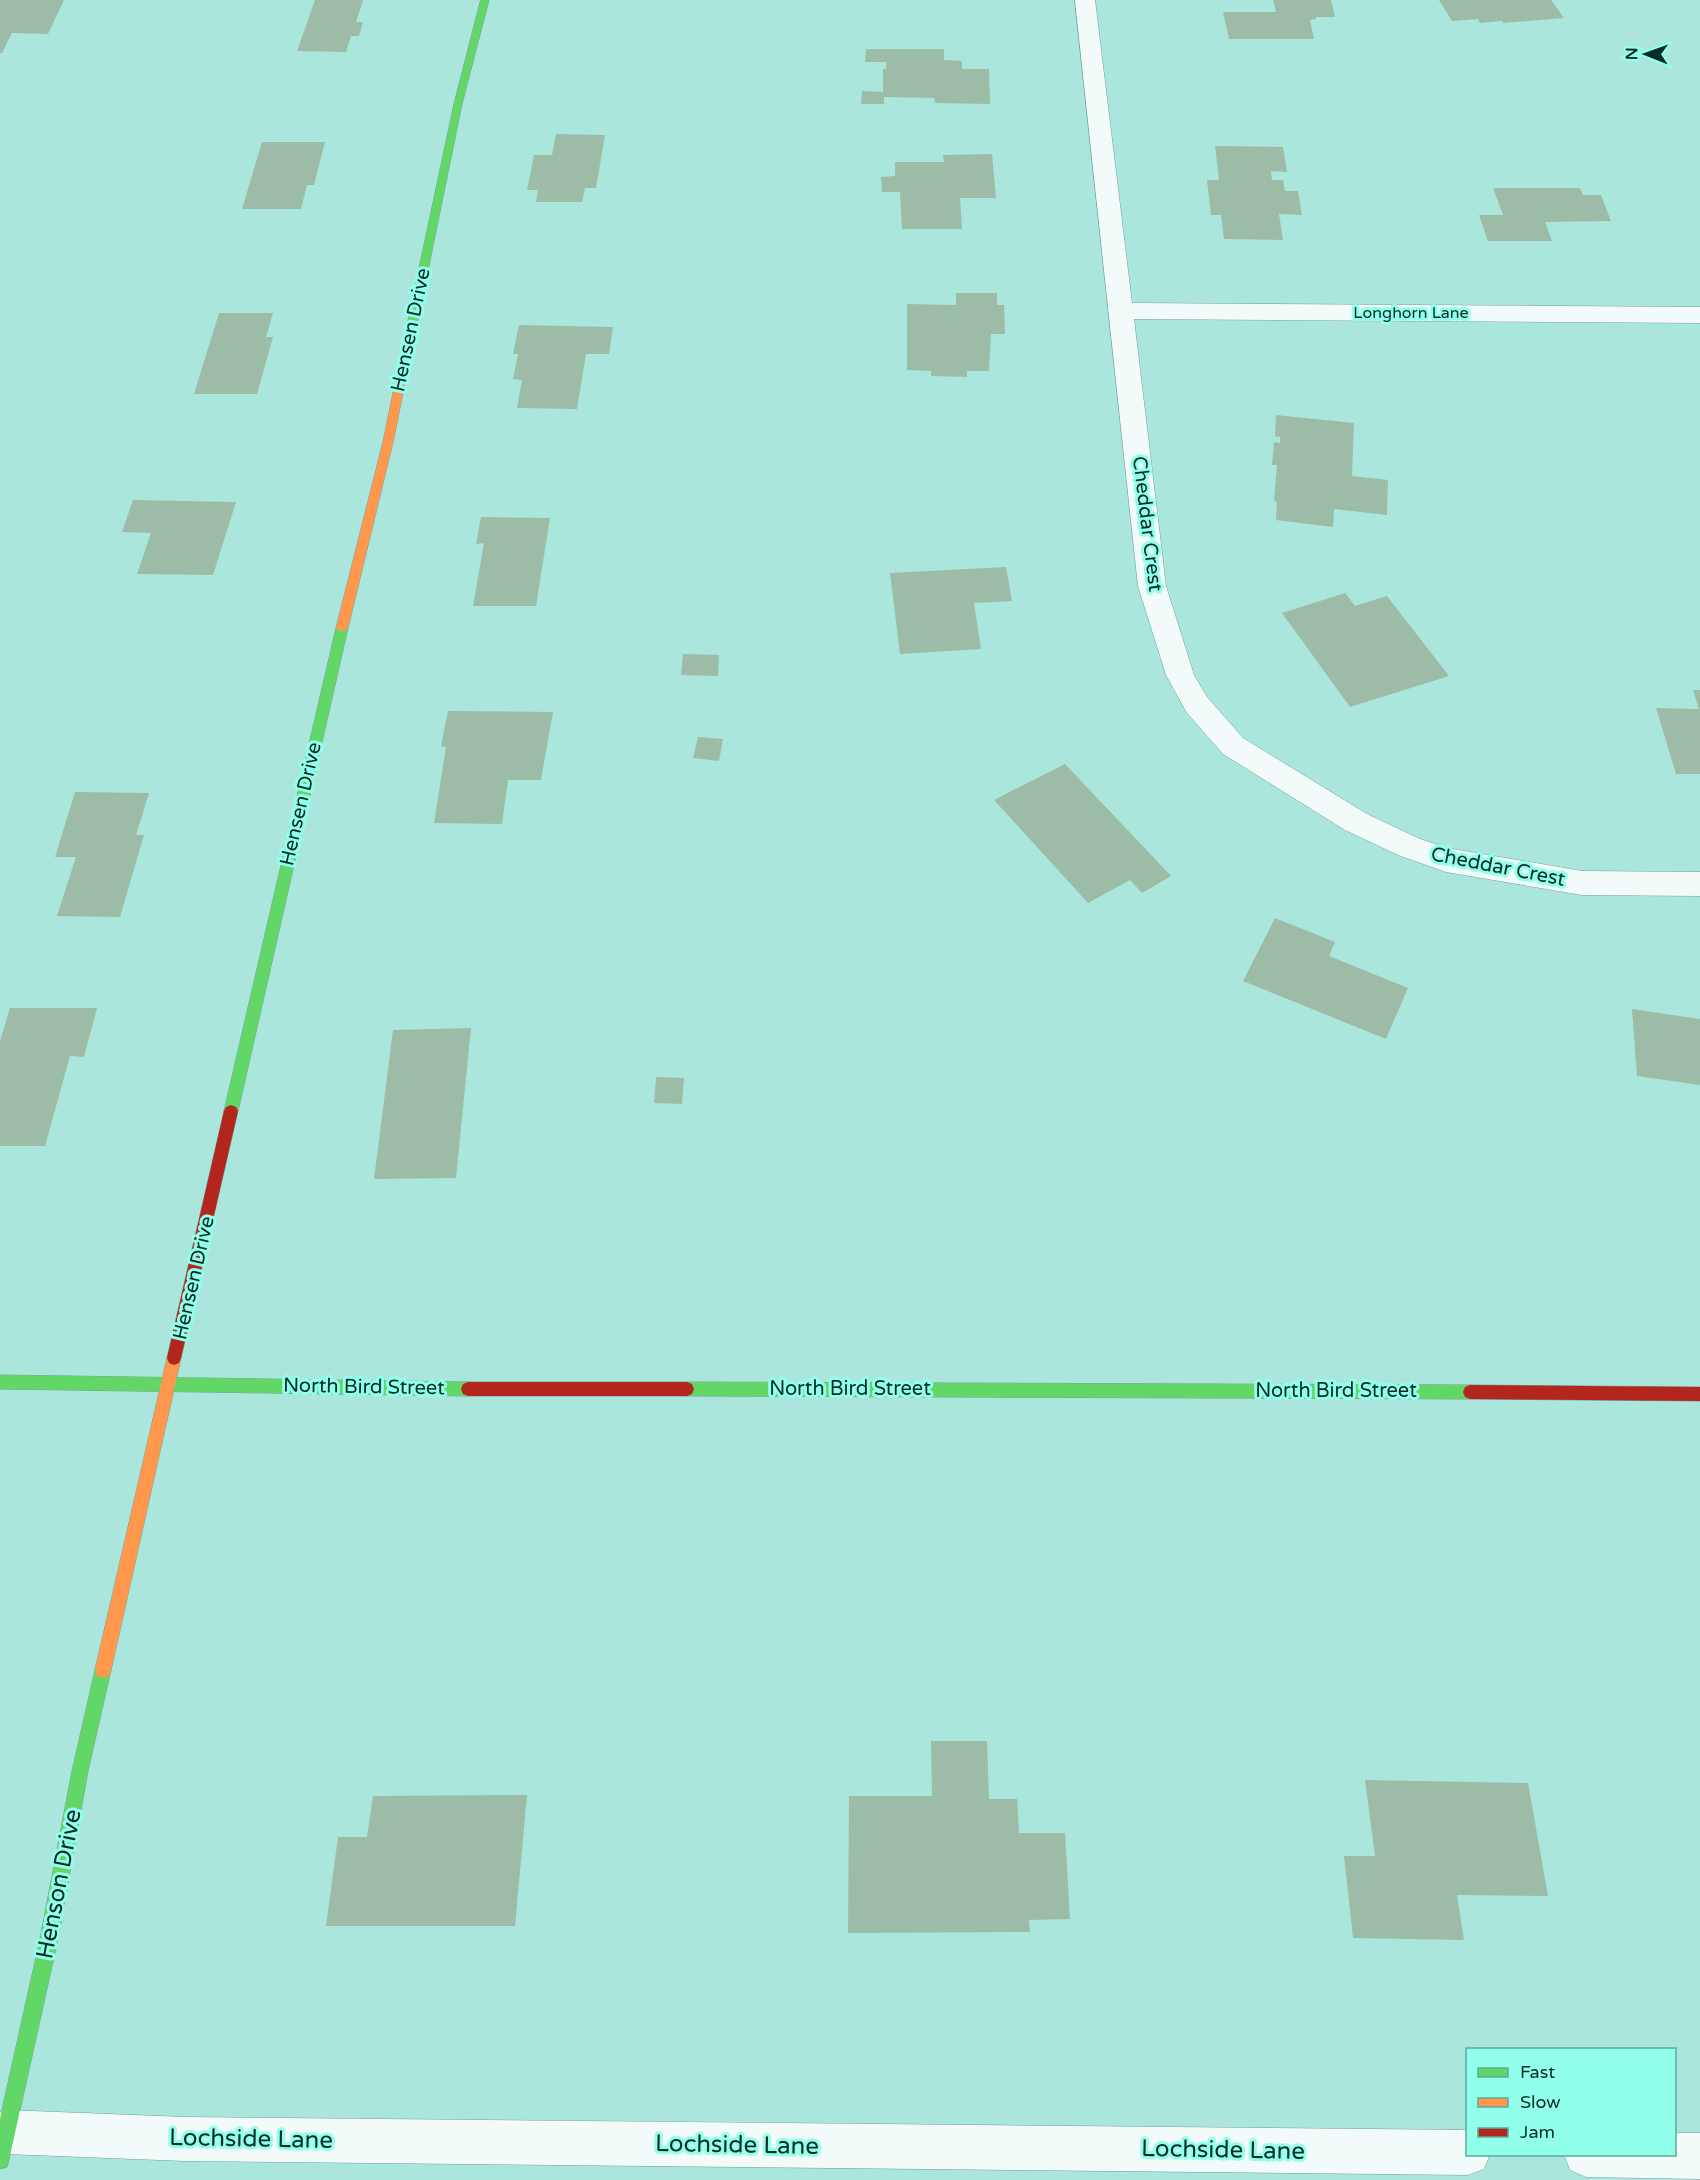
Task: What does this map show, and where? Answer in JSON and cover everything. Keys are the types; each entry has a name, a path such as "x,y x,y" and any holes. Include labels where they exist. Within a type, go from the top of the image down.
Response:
{"street":[{"name":"Hensen Drive","path":"118,1607 331,673 388,442 456,116 485,0"},
{"name":"Cheddar Crest","path":"1085,0 1152,586 1180,675 1197,705 1233,746 1356,822 1409,847 1446,860 1582,883 1700,884"},
{"name":"Longhorn Lane","path":"1122,311 1700,315"},
{"name":"North Bird Street","path":"0,1382 472,1389 998,1389 1700,1394"},
{"name":"Henson Drive","path":"3,2146 49,1939 80,1771 118,1607"},
{"name":"Lochside Lane","path":"3,2146 185,2139 1466,2153"},
{"path":"1676,2156 1700,2156"}],"building":[{"path":"0,0 64,0 48,34 12,33 0,53"},
{"path":"315,0 363,0 356,22 363,22 359,36 351,36 346,52 297,51"},
{"path":"1273,0 1331,0 1335,17 1316,17 1310,20 1314,39 1229,39 1223,12 1276,12"},
{"path":"1439,0 1551,0 1564,18 1503,23 1502,21 1480,23 1478,19 1452,21"},
{"path":"866,49 944,49 944,60 962,61 962,69 989,69 990,104 935,103 934,98 884,97 884,104 861,104 862,91 883,92 883,69 886,69 886,62 865,62"},
{"path":"556,134 605,135 596,188 585,188 582,202 536,202 538,190 527,190 534,155 552,155"},
{"path":"262,142 325,142 314,185 307,185 301,209 242,209"},
{"path":"1215,146 1283,147 1287,172 1271,171 1272,180 1283,180 1285,191 1298,191 1302,215 1279,214 1283,240 1224,239 1221,215 1211,215 1207,180 1219,180"},
{"path":"992,154 996,198 960,198 962,229 902,229 900,192 882,192 881,177 895,176 895,162 944,162 943,155"},
{"path":"1493,188 1580,188 1583,195 1601,195 1611,221 1545,222 1552,241 1488,241 1479,215 1503,215"},
{"path":"956,293 997,293 997,305 1004,305 1005,334 991,334 989,371 967,371 967,377 931,376 931,371 907,370 907,304 956,305"},
{"path":"219,313 273,313 266,337 273,337 257,394 194,394"},
{"path":"519,325 613,327 609,354 586,354 577,409 517,408 522,380 513,379 518,354 513,354"},
{"path":"1276,415 1354,423 1352,476 1388,480 1387,515 1334,509 1333,527 1276,520 1277,502 1274,501 1277,465 1272,465 1274,442 1280,443 1280,437 1275,436"},
{"path":"133,500 236,502 213,575 137,574 151,533 122,532"},
{"path":"481,517 550,518 536,606 473,606 484,543 476,544"},
{"path":"1006,567 1012,601 974,603 981,649 900,654 890,573"},
{"path":"1345,593 1355,606 1387,596 1449,676 1350,707 1282,613"},
{"path":"683,654 719,655 718,676 681,675"},
{"path":"1693,690 1700,690 1700,774 1676,774 1656,708 1699,709"},
{"path":"448,711 553,712 541,780 508,780 502,824 434,823 446,747 441,746"},
{"path":"698,737 723,739 719,761 693,758"},
{"path":"1065,764 1171,876 1142,893 1130,880 1088,903 994,800"},
{"path":"75,792 149,793 136,835 144,835 120,917 57,916 76,857 55,857"},
{"path":"1275,918 1335,942 1329,956 1408,988 1386,1039 1243,981"},
{"path":"10,1008 97,1008 84,1057 70,1056 45,1146 0,1146 0,1041"},
{"path":"1632,1009 1700,1019 1700,1085 1637,1076"},
{"path":"471,1028 456,1178 374,1179 393,1030"},
{"path":"656,1077 684,1078 682,1104 654,1103"},
{"path":"931,1741 987,1741 989,1799 1017,1799 1019,1833 1065,1833 1070,1919 1029,1920 1030,1932 848,1933 849,1796 932,1796"},
{"path":"1365,1780 1528,1783 1548,1896 1457,1895 1464,1940 1353,1938 1344,1856 1375,1856"},
{"path":"527,1795 515,1926 326,1926 338,1837 367,1837 373,1796"}],"traffic: fast":[{"path":"410,334 458,104 485,0"},
{"path":"231,1111 342,628"},
{"path":"0,1382 468,1389"},
{"path":"687,1389 1470,1392"},
{"path":"0,2160 49,1939 80,1771 103,1670"}],"traffic: slow":[{"path":"342,628 388,442 410,334"},
{"path":"103,1670 174,1358"}],"traffic: jam":[{"path":"174,1358 231,1111"},
{"path":"468,1389 687,1389"},
{"path":"1470,1392 1700,1394"}]}
